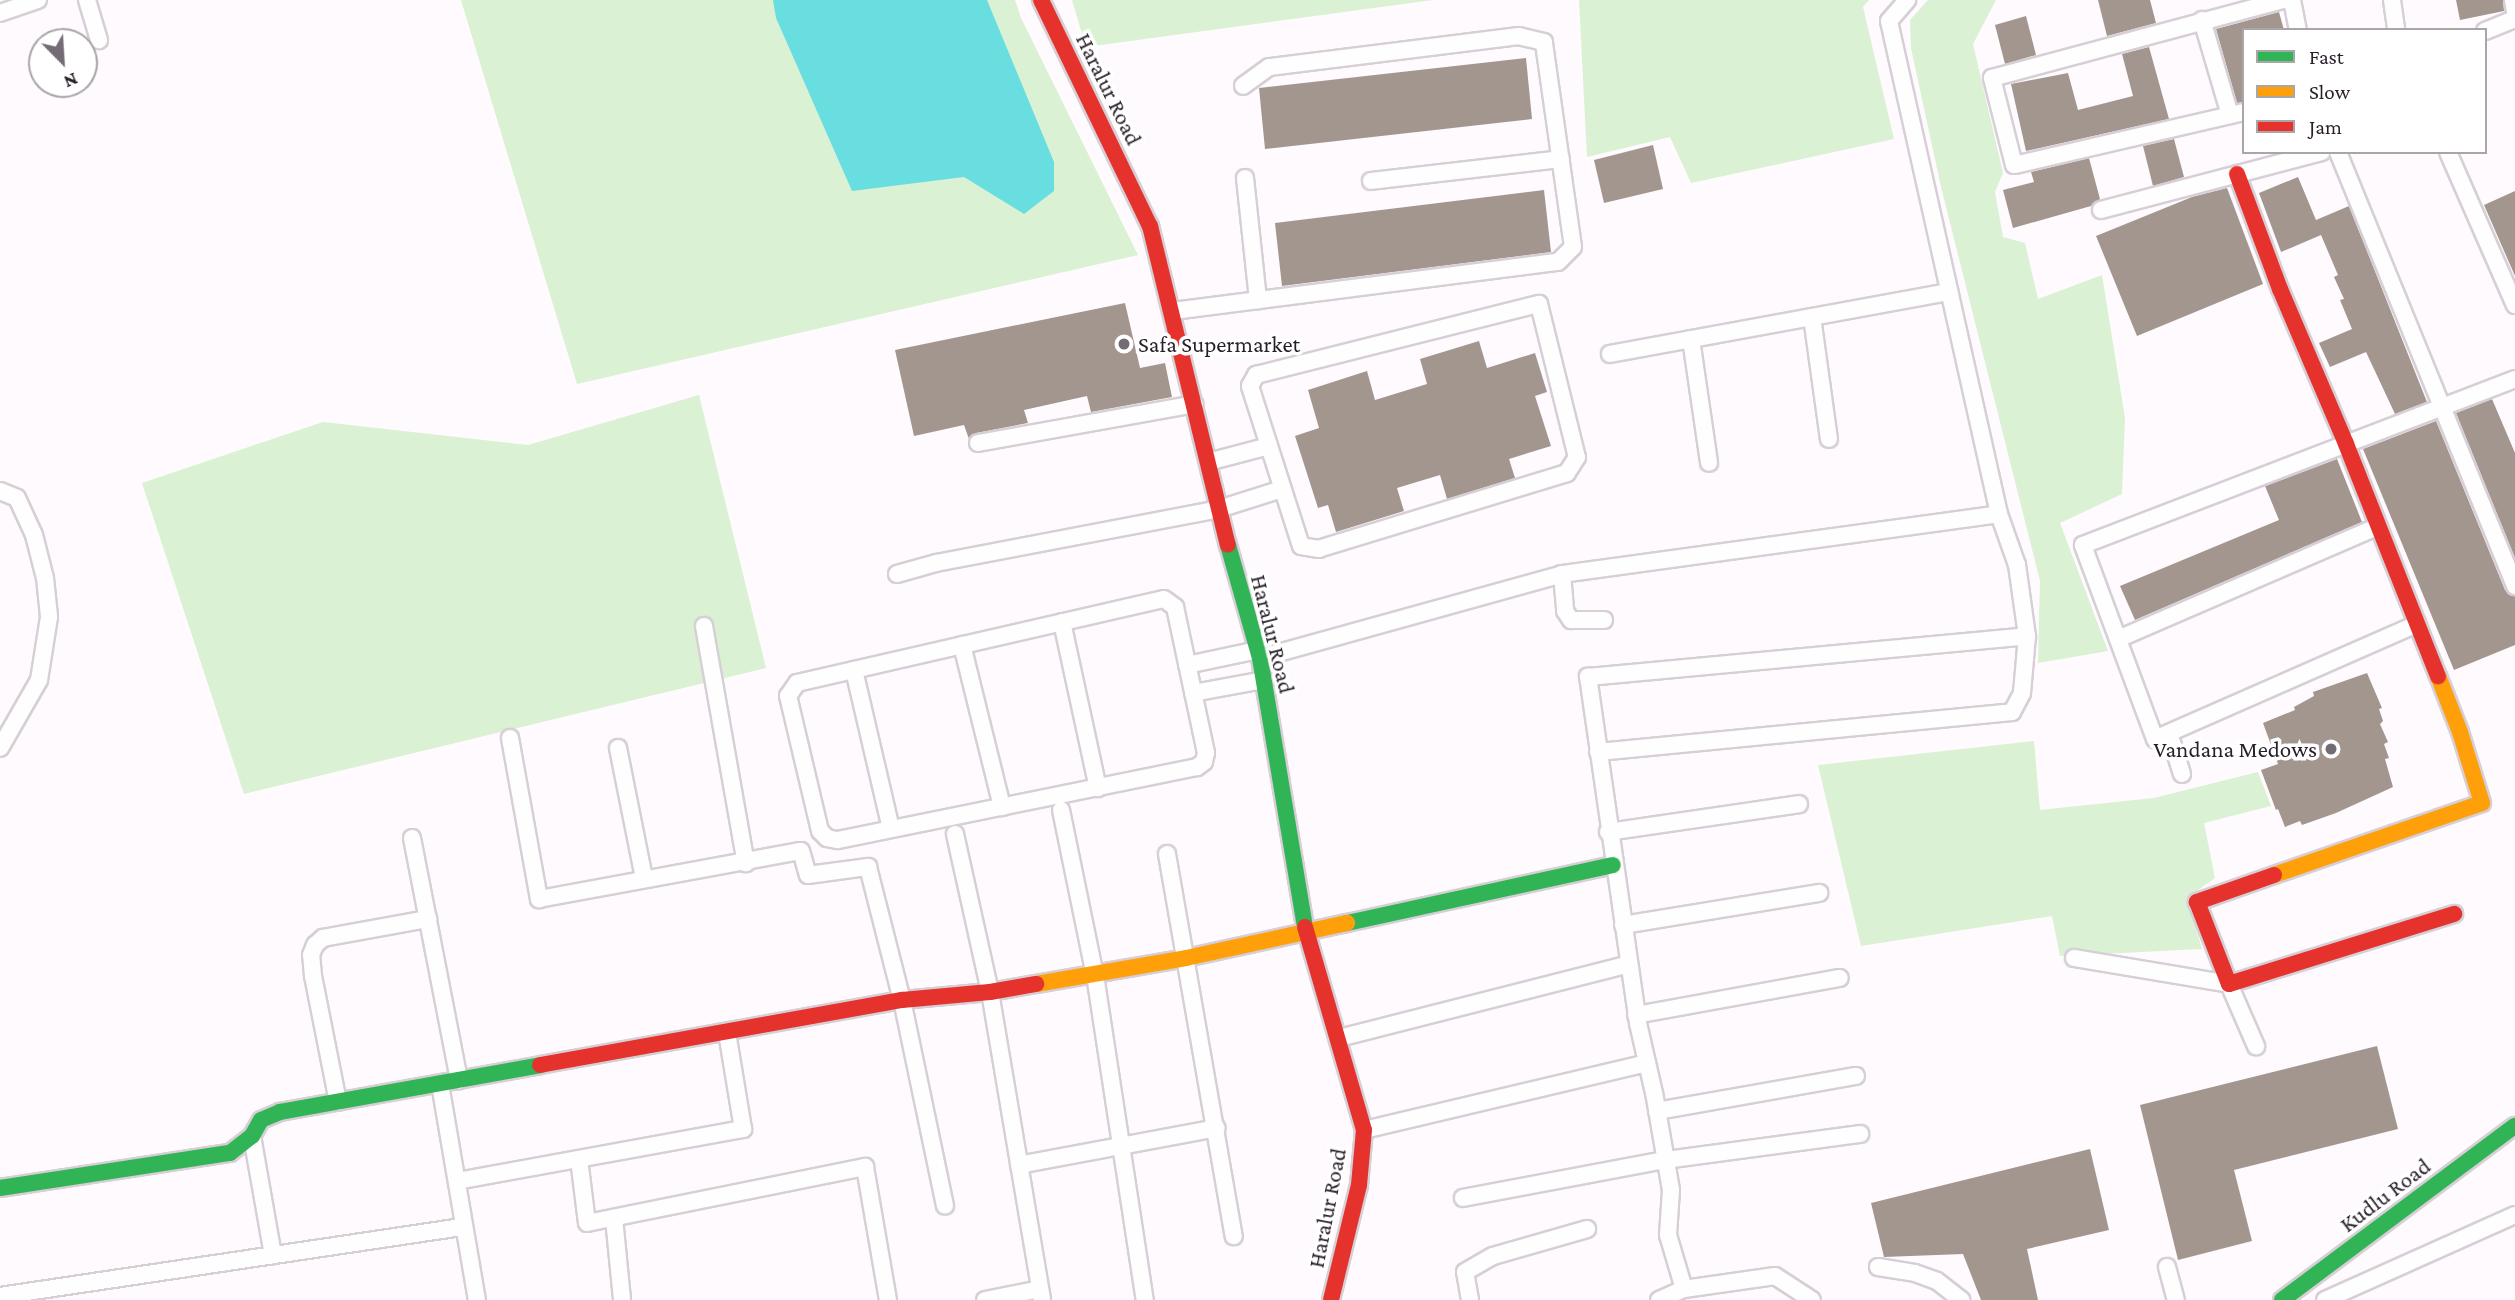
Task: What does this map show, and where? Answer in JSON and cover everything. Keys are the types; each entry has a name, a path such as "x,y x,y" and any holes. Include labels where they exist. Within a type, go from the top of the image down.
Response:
{"street":[{"path":"0,13 38,0"},
{"path":"87,0 99,40"},
{"name":"Haralur Road","path":"1041,0 1150,226 1173,311 1219,509 1259,654 1306,931 1364,1130 1359,1185 1331,1300"},
{"path":"1598,752 2012,712 2022,693 2027,636 2017,565 1999,514 1889,21 1908,0"},
{"path":"2202,20 2237,113 2014,165 1992,78 2202,20 2284,0"},
{"path":"2292,0 2298,28"},
{"path":"2392,0 2396,28"},
{"path":"2513,0 2515,11"},
{"path":"2487,30 2515,19"},
{"path":"1173,311 1558,262 1573,247 1544,42 1519,36 1269,67 1243,86"},
{"path":"2101,210 2314,154"},
{"path":"2339,154 2515,586"},
{"path":"2449,154 2515,305"},
{"path":"1371,181 1561,159"},
{"path":"2237,174 2280,289 2346,444 2460,732 2482,803 2197,902 2256,1046"},
{"path":"1245,178 1258,300"},
{"path":"1610,354 1950,292"},
{"path":"1539,304 1577,457 1567,473 1319,549 1301,546 1269,446 1250,386 1256,375 1539,304"},
{"path":"1812,317 1829,439"},
{"path":"1691,339 1709,463"},
{"path":"2417,624 2155,739 2083,545 2515,379"},
{"path":"978,443 1195,404"},
{"path":"1208,462 1269,446"},
{"path":"897,573 936,563 1219,509 1282,489"},
{"path":"0,491 16,498 34,535 45,578 49,617 39,680 0,748"},
{"path":"1187,665 1259,654 1562,574 1999,514"},
{"path":"2118,639 2379,526"},
{"path":"1562,574 1565,611 1571,620 1604,620"},
{"path":"1164,599 1172,602 1206,753 1204,762 1197,767 1098,788 837,840 827,838 820,831 788,696 797,683 962,645 1164,599"},
{"path":"1062,622 1098,788"},
{"path":"704,626 746,863"},
{"path":"1684,1289 1668,1235 1671,1190 1636,1015 1588,677 2027,636"},
{"path":"962,645 1002,807"},
{"path":"854,670 891,829"},
{"path":"1193,693 1264,680"},
{"path":"2169,733 2182,774"},
{"path":"510,738 539,899 643,878 746,863 801,850 808,875 868,867 902,1000 945,1206"},
{"path":"618,748 643,878"},
{"path":"1608,832 1799,804"},
{"path":"1061,810 1095,975 1145,1300"},
{"path":"955,834 990,992 1041,1294 985,1300"},
{"path":"412,838 459,1080"},
{"path":"1167,854 1234,1236"},
{"path":"0,1188 229,1153 252,1136 261,1120 280,1112 902,1000 990,992 1095,975 1186,958 1613,865"},
{"path":"1623,925 1819,893"},
{"path":"2074,958 2229,984 2454,914"},
{"path":"338,1102 313,976 311,955 315,945 323,938 428,919"},
{"path":"1339,1038 1629,964"},
{"path":"1636,1015 1840,978"},
{"path":"457,1181 743,1129 727,1032"},
{"path":"1364,1130 1647,1063"},
{"path":"1657,1111 1856,1076"},
{"path":"440,1084 477,1300"},
{"name":"Kudlu Road","path":"2282,1300 2301,1294 2515,1126"},
{"path":"1019,1165 1217,1128"},
{"path":"1463,1198 1665,1160 1860,1134"},
{"path":"252,1136 273,1255"},
{"path":"579,1159 587,1223 865,1167 888,1300"},
{"path":"2325,1300 2515,1215"},
{"path":"614,1218 622,1300"},
{"path":"0,1296 464,1227"},
{"path":"1469,1300 1465,1272 1493,1256 1587,1229"},
{"path":"1878,1267 1916,1273 1937,1281 1961,1300"},
{"path":"2167,1267 2176,1300"},
{"path":"1658,1300 1684,1289 1775,1276 1812,1300"}],"green space":[{"path":"461,0 1015,0 1021,18 1138,255 577,384"},
{"path":"1072,0 1433,0 1086,47"},
{"path":"1579,0 1869,0 1863,7 1894,139 1691,183 1670,137 1587,157"},
{"path":"1928,0 1996,0 1973,44 2003,173 1995,192 2003,237 2025,243 2038,299 2102,275 2125,418 2122,494 2060,523 2108,651 2038,663 2040,581 1941,187 1911,48 1910,20"},
{"path":"699,395 766,668 244,794 142,483 323,422 528,445"},
{"path":"2034,741 2040,810 2154,798 2258,772 2271,806 2204,823 2215,878 2187,898 2202,949 2060,956 2052,916 1861,946 1818,765"}],"water":[{"path":"773,0 987,0 1054,162 1054,191 1024,214 964,177 852,191 776,18"}],"building":[{"path":"2098,0 2150,0 2156,23 2107,36"},
{"path":"2456,0 2503,0 2504,11 2460,20"},
{"path":"2279,12 2283,28 2242,28 2242,102 2237,103 2216,29"},
{"path":"2026,16 2036,55 2005,64 1995,25"},
{"path":"2149,47 2169,119 2026,151 2011,84 2068,73 2078,110 2133,96 2122,54"},
{"path":"1526,58 1532,119 1265,149 1259,88"},
{"path":"2174,139 2184,177 2153,186 2143,146"},
{"path":"1653,145 1663,189 1604,203 1594,160"},
{"path":"2089,158 2100,199 2091,206 2013,228 2003,190 2034,182 2031,172"},
{"path":"2298,177 2316,220 2349,206 2427,402 2395,414 2366,352 2330,367 2319,343 2352,329 2340,300 2344,299 2334,277 2338,275 2321,235 2281,252 2259,193"},
{"path":"2227,188 2263,284 2137,336 2096,236 2192,197"},
{"path":"1544,190 1551,252 1282,286 1275,223"},
{"path":"2515,191 2515,276 2484,205"},
{"path":"1125,303 1140,368 1165,363 1172,397 1091,412 1087,396 1024,410 1028,423 976,433 969,439 964,425 914,436 895,350"},
{"path":"1479,341 1487,368 1535,353 1547,392 1535,396 1551,446 1509,459 1515,478 1447,499 1440,475 1397,488 1404,511 1336,532 1328,505 1318,508 1295,436 1319,428 1308,390 1367,371 1375,400 1427,384 1420,359"},
{"path":"2492,399 2515,453 2515,558 2456,413"},
{"path":"2436,421 2505,590 2515,596 2515,645 2454,670 2363,449"},
{"path":"2337,459 2362,522 2135,620 2120,586 2279,520 2265,486"},
{"name":"Vandana Medows","path":"2367,673 2382,708 2379,709 2383,721 2380,724 2388,742 2384,744 2389,758 2385,759 2393,787 2336,813 2302,825 2300,821 2285,827 2261,770 2278,764 2263,723 2295,710 2294,707 2314,696 2313,692"},
{"path":"2377,1046 2398,1129 2234,1170 2252,1241 2178,1260 2140,1105"},
{"path":"2090,1149 2109,1230 2027,1249 2038,1300 1981,1300 1963,1254 1884,1257 1871,1203"}],"traffic: fast":[{"path":"1228,545 1260,658 1305,927"},
{"path":"1347,923 1613,865"},
{"path":"0,1188 230,1153 252,1136 261,1120 280,1112 540,1065"},
{"path":"2282,1300 2515,1126"}],"traffic: slow":[{"path":"2274,875 2482,803 2460,732 2438,676"},
{"path":"1036,984 1186,958 1347,923"}],"traffic: jam":[{"path":"1041,0 1150,226 1228,545"},
{"path":"2237,174 2280,289 2346,444 2438,676"},
{"path":"2274,875 2197,902 2229,984 2454,914"},
{"path":"1305,927 1364,1130 1359,1185 1331,1300"},
{"path":"540,1065 902,1000 990,992 1036,984"}],"place":[{"name":"Safa Supermarket","path":"1124,344"},
{"name":"Vandana Medows","path":"2331,749"}]}
